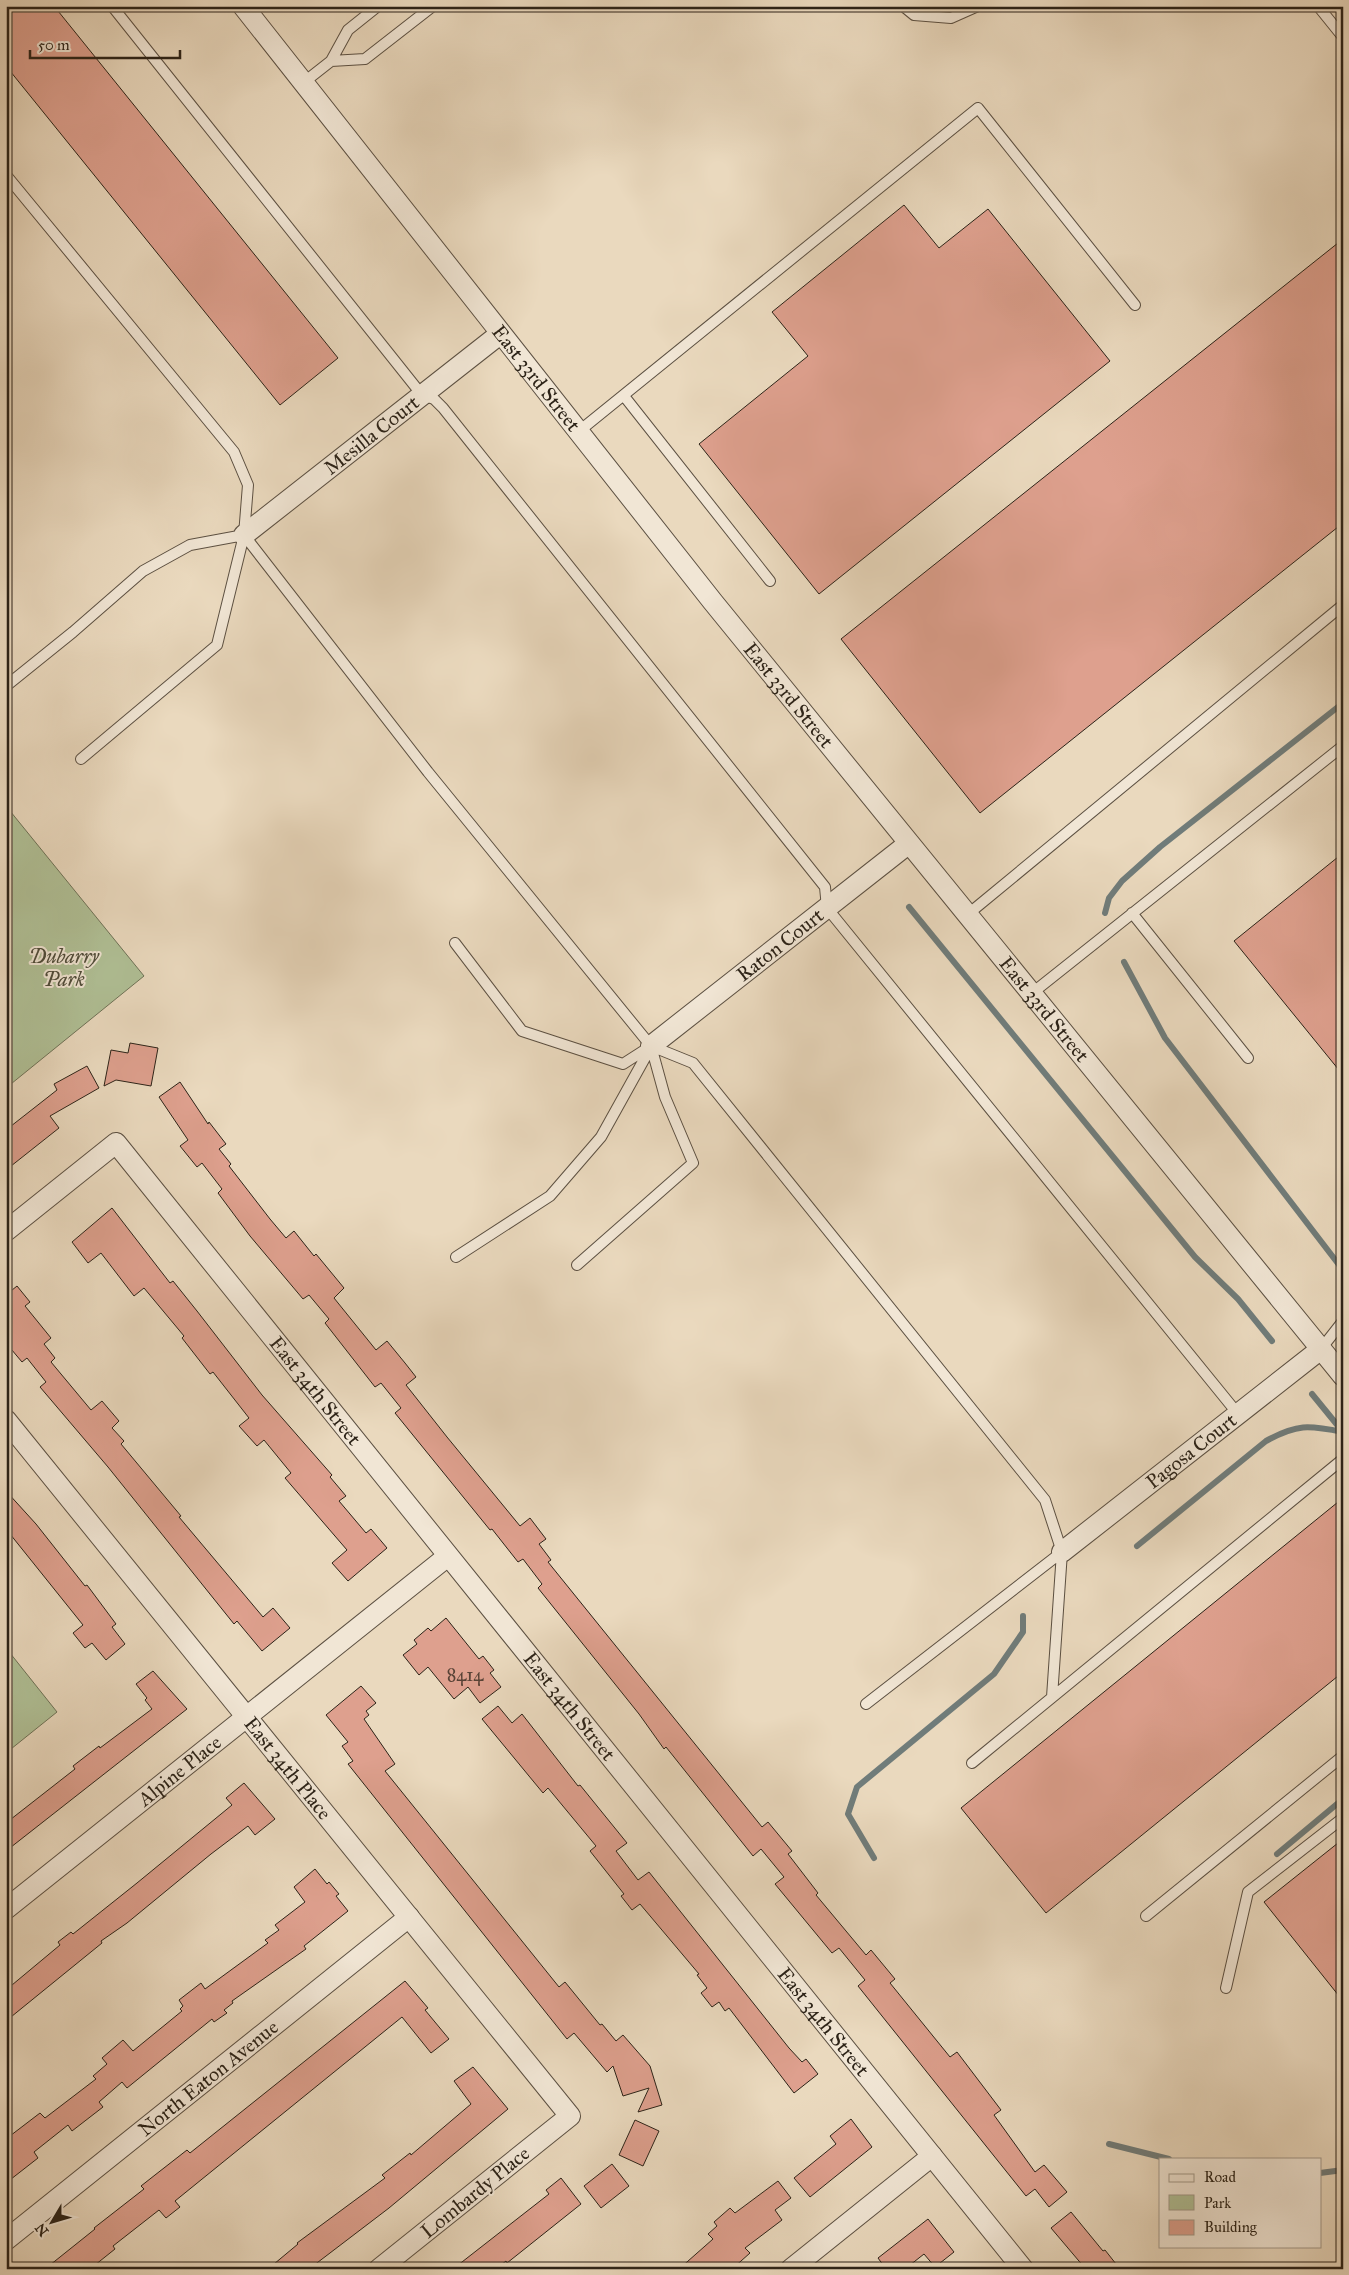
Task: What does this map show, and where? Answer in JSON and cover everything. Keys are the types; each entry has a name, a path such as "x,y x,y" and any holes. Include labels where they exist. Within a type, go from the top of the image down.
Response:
{"street":[{"name":"East 33rd Street","path":"243,6 500,334 908,844 1343,1376"},
{"name":"Mesilla Court","path":"244,535 500,334"},
{"name":"Raton Court","path":"651,1046 908,844"},
{"name":"East 34th Street","path":"6,1231 116,1143 1023,2269"},
{"name":"Pagosa Court","path":"1062,1552 1320,1349"},
{"name":"East 34th Place","path":"6,1420 570,2116"},
{"name":"Alpine Place","path":"6,1909 448,1556"},
{"name":"North Eaton Avenue","path":"6,2240 409,1917"},
{"name":"Lombardy Place","path":"379,2269 570,2116"},
{"path":"791,2269 932,2156"}],"lane":[{"path":"112,6 422,395 434,399 443,408 825,887 827,908 1238,1414"},
{"path":"304,83 332,61 348,30 378,6"},
{"path":"332,61 365,59 433,6"},
{"path":"903,6 914,15 951,18 978,6"},
{"path":"1318,6 1343,38"},
{"path":"578,432 978,108 1135,305"},
{"path":"6,175 234,452 248,485 244,535 217,645 81,759"},
{"path":"624,396 770,581"},
{"path":"6,686 73,632 143,570 190,545 244,535"},
{"path":"244,535 428,772 651,1046 666,1097 694,1162 577,1265"},
{"path":"967,915 1343,605"},
{"path":"1031,994 1343,746"},
{"path":"1132,913 1248,1058"},
{"path":"455,943 522,1031 623,1064 651,1046"},
{"path":"456,1257 550,1196 601,1137 651,1046"},
{"path":"651,1046 693,1063 1045,1500 1062,1552 1052,1697"},
{"path":"1320,1349 1343,1321"},
{"path":"972,1763 1343,1459"},
{"path":"866,1704 1062,1552"},
{"path":"1146,1916 1343,1756"},
{"path":"1226,1988 1248,1892 1343,1818"}],"green space":[{"name":"Dubarry Park","path":"6,806 144,976 6,1088"},
{"path":"6,1648 57,1712 6,1753"}],"building":[{"path":"6,6 54,6 338,358 280,405 6,66"},
{"path":"904,205 939,248 988,209 1110,361 819,594 699,444 808,356 772,312"},
{"path":"1343,239 1343,523 980,813 841,639"},
{"path":"1343,853 1343,1075 1234,941"},
{"path":"130,1043 158,1048 151,1086 116,1080 104,1086 111,1050 128,1053"},
{"path":"87,1066 99,1088 50,1116 59,1128 6,1170 6,1130 57,1090 54,1084"},
{"path":"180,1082 208,1124 209,1122 226,1144 219,1149 231,1164 229,1166 270,1219 286,1238 294,1231 344,1288 334,1298 376,1350 387,1341 416,1377 406,1385 447,1437 520,1526 530,1518 546,1539 539,1544 551,1560 548,1562 762,1827 768,1822 792,1851 788,1854 818,1893 816,1895 866,1955 871,1950 895,1979 890,1983 950,2057 957,2052 1001,2110 994,2115 1035,2172 1044,2165 1067,2192 1049,2207 1035,2189 1026,2196 858,1986 865,1980 839,1948 832,1953 775,1884 784,1877 761,1849 753,1856 666,1747 664,1749 639,1714 538,1588 542,1584 523,1559 518,1562 492,1529 490,1530 395,1413 401,1408 381,1383 375,1387 325,1323 329,1319 309,1295 303,1299 250,1236 218,1193 222,1189 202,1163 197,1167 180,1146 188,1140 159,1097"},
{"path":"112,1208 170,1283 173,1281 262,1395 332,1475 330,1477 346,1496 339,1501 366,1533 371,1529 387,1548 348,1581 332,1563 347,1550 285,1478 291,1473 264,1440 257,1446 239,1426 249,1418 213,1372 210,1374 182,1338 184,1336 144,1288 134,1296 101,1253 88,1263 72,1242"},
{"path":"17,1286 30,1302 25,1306 51,1338 44,1344 55,1358 51,1362 91,1410 102,1401 119,1421 112,1428 124,1441 121,1444 263,1617 273,1608 290,1628 262,1651 237,1621 234,1624 108,1467 40,1387 46,1382 27,1358 22,1362 6,1343 6,1295"},
{"path":"6,1491 36,1524 85,1586 87,1585 116,1624 112,1627 125,1644 106,1660 92,1643 85,1648 73,1633 83,1625 6,1529"},
{"path":"1343,1498 1343,1672 1046,1913 961,1808"},
{"path":"446,1618 479,1659 483,1656 494,1670 490,1673 501,1687 480,1703 468,1687 454,1699 428,1667 419,1675 403,1655 417,1644 414,1640 428,1628 431,1631"},
{"path":"153,1671 187,1709 6,1851 6,1823 75,1769 73,1766 152,1709 145,1700 147,1698 136,1684"},
{"path":"361,1686 376,1703 366,1711 369,1715 364,1719 395,1764 385,1771 559,1987 565,1982 600,2025 602,2024 616,2041 623,2035 650,2066 662,2105 638,2112 649,2088 623,2096 613,2066 607,2072 574,2033 567,2039 348,1764 353,1761 342,1746 348,1742 326,1715"},
{"path":"498,1706 512,1723 522,1714 578,1786 580,1785 627,1843 616,1851 638,1880 649,1872 789,2048 802,2062 806,2059 818,2074 794,2093 729,2008 725,2011 719,2002 712,2007 701,1993 707,1988 697,1975 699,1974 640,1904 632,1910 621,1896 624,1894 590,1851 596,1846 548,1788 543,1793 482,1719"},
{"path":"244,1783 275,1819 255,1835 248,1826 127,1923 101,1941 102,1943 6,2021 6,1990 60,1945 58,1942 71,1932 73,1934 232,1805 226,1798"},
{"path":"1343,1839 1343,2001 1264,1902"},
{"path":"315,1869 327,1884 329,1882 339,1894 336,1896 348,1911 304,1946 306,1949 232,2001 233,2003 224,2010 227,2013 214,2022 212,2019 127,2088 122,2082 99,2102 103,2107 72,2131 68,2125 34,2152 38,2158 6,2183 6,2139 40,2113 45,2118 96,2079 93,2076 107,2064 102,2058 123,2040 133,2051 182,2011 180,2009 183,2006 179,2000 201,1983 205,1989 268,1943 265,1940 279,1930 275,1925 305,1902 294,1887"},
{"path":"405,1981 428,2008 425,2010 449,2039 431,2053 402,2017 175,2201 180,2207 166,2218 159,2210 113,2246 115,2249 90,2269 45,2269 144,2189 141,2186 187,2150 190,2153"},
{"path":"473,2067 508,2109 389,2208 309,2269 268,2269 297,2243 385,2178 382,2175 410,2153 411,2155 471,2104 454,2081"},
{"path":"851,2119 872,2147 810,2197 794,2178 836,2144 830,2136"},
{"path":"635,2120 659,2131 643,2166 619,2155"},
{"path":"612,2164 629,2186 601,2208 584,2186"},
{"path":"561,2178 581,2204 507,2263 506,2261 496,2269 453,2269 549,2194 546,2190"},
{"path":"778,2181 791,2198 775,2210 782,2220 745,2248 750,2253 732,2269 679,2269 713,2239 708,2234 717,2226 714,2222 730,2208 735,2213"},
{"path":"1071,2212 1120,2269 1082,2269 1084,2267 1051,2228"},
{"path":"928,2219 954,2252 935,2267 924,2254 905,2269 886,2269 878,2258"}],"waterway":[{"path":"1105,913 1109,898 1122,881 1160,847 1343,703"},
{"path":"909,907 1195,1257 1238,1299 1272,1341"},
{"path":"1124,962 1165,1038 1343,1270"},
{"path":"1312,1394 1343,1432"},
{"path":"1137,1546 1266,1441 1286,1431 1311,1427 1343,1432"},
{"path":"874,1858 848,1814 857,1787 994,1674 1023,1632 1023,1616"},
{"path":"1277,1854 1343,1799"},
{"path":"1109,2144 1165,2158"},
{"path":"1322,2173 1343,2170"}]}
